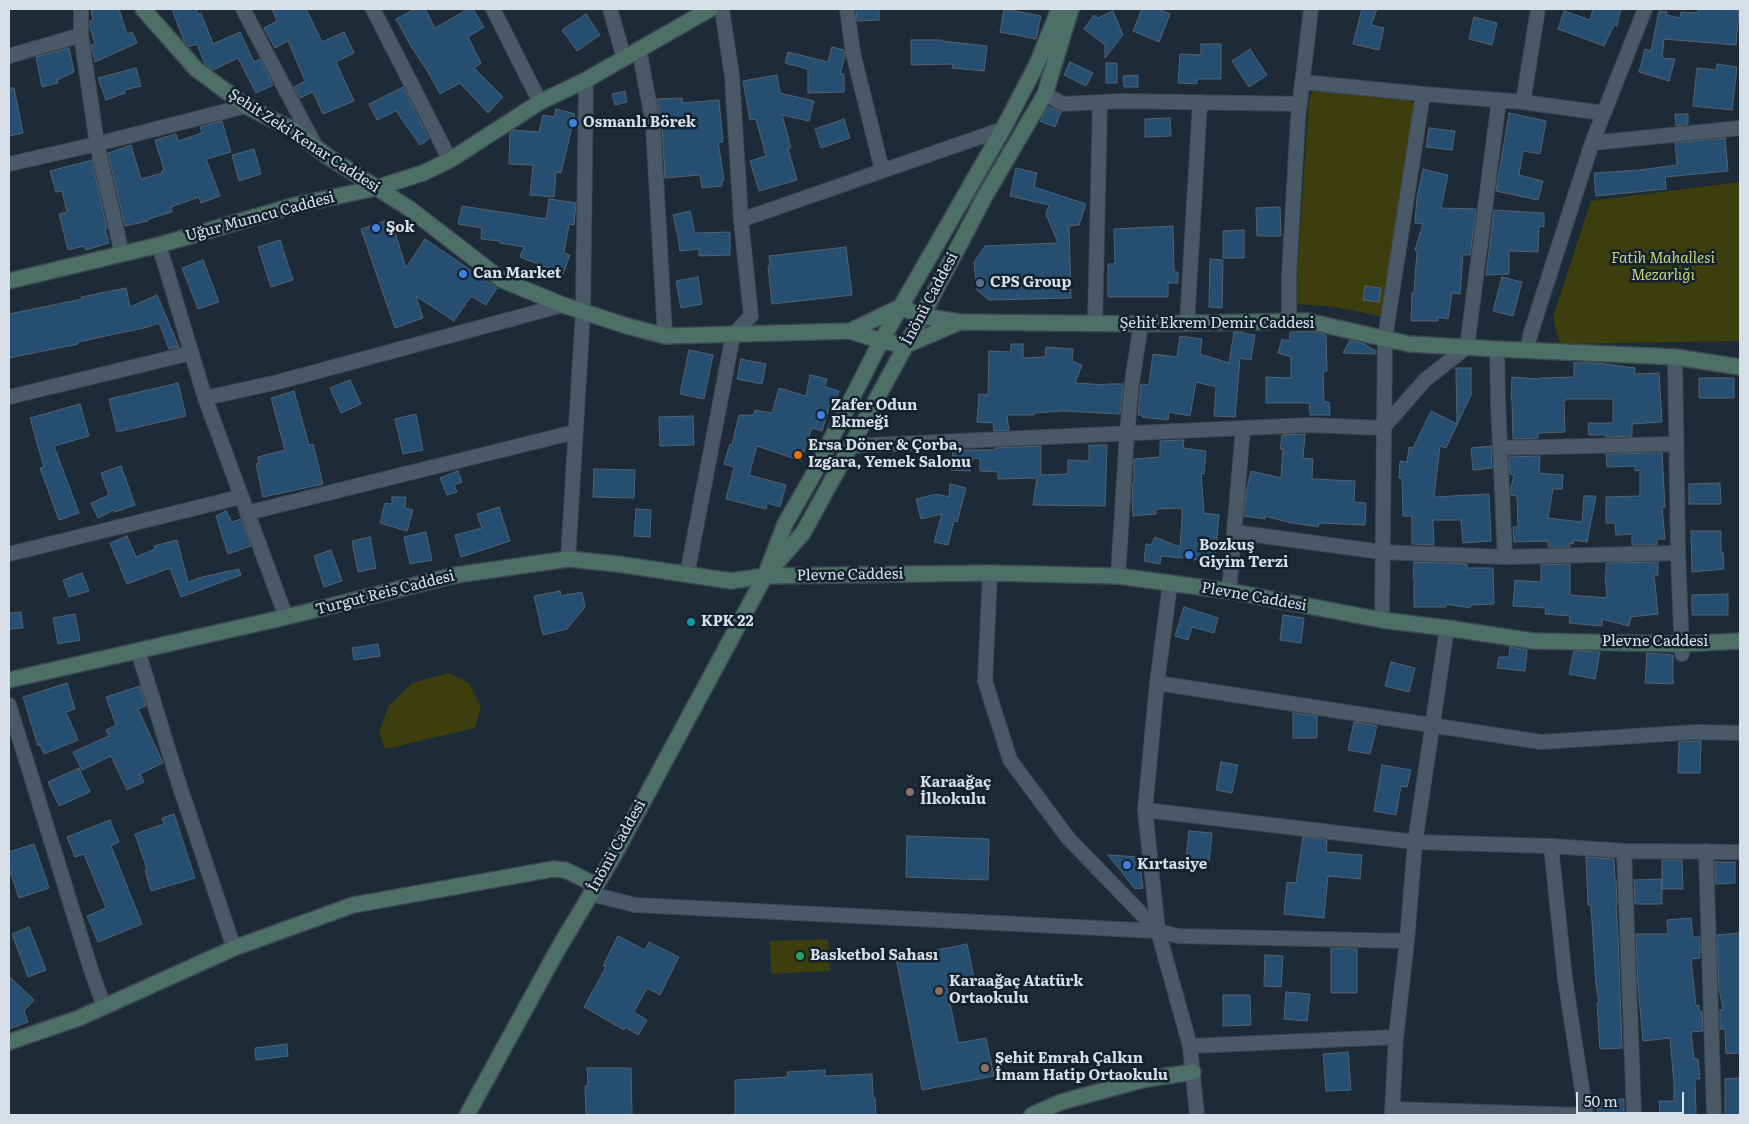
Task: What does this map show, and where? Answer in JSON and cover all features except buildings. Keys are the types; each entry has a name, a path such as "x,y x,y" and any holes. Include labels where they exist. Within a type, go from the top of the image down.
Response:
{"street":[{"path":"81,9 81,35 97,144 122,254"},
{"name":"Şehit Zeki Kenar Caddesi","path":"143,9 196,69 246,106 293,130 317,149 410,209 502,280 562,305 665,336 850,331"},
{"path":"243,9 317,149"},
{"path":"373,9 450,160"},
{"path":"493,9 540,102"},
{"path":"610,9 624,58"},
{"name":"Uğur Mumcu Caddesi","path":"9,281 159,245 296,205 376,188 423,173 450,160 540,102 586,80 710,9"},
{"path":"688,575 733,335 751,316 741,220 732,76 722,9"},
{"path":"847,9 853,53 882,170"},
{"name":"İnönü Caddesi","path":"466,1115 593,889 612,859 765,576 785,524 812,477 900,306 1003,129 1037,64 1059,9"},
{"name":"İnönü Caddesi","path":"765,576 802,533 922,316 985,196 1045,94 1071,9"},
{"path":"1289,322 1289,276 1300,104 1311,9"},
{"path":"1523,102 1538,9"},
{"path":"1527,350 1531,332 1592,143 1645,9"},
{"path":"9,56 81,35"},
{"path":"639,49 653,124 665,336"},
{"path":"568,559 583,311 586,80"},
{"path":"1302,82 1523,102 1603,113"},
{"path":"1045,94 1063,104 1100,102 1300,104"},
{"path":"1382,620 1384,338 1423,94"},
{"path":"1384,428 1424,380 1467,347 1499,100"},
{"path":"1095,324 1100,102"},
{"path":"1188,324 1200,102"},
{"path":"9,164 246,106"},
{"path":"1598,127 1614,141"},
{"path":"1592,143 1740,128"},
{"path":"741,220 1003,129"},
{"path":"159,245 205,398 240,497 286,617"},
{"path":"205,398 278,382 562,305"},
{"path":"850,331 900,306"},
{"name":"Şehit Ekrem Demir Caddesi","path":"900,306 922,316 960,322 1188,324 1307,321 1409,344 1675,357 1740,367"},
{"path":"850,331 881,341 906,345 960,322"},
{"path":"1118,576 1126,433 1141,324"},
{"path":"1497,349 1505,557"},
{"path":"9,397 192,353"},
{"path":"1675,357 1678,552 1682,649"},
{"path":"851,446 1309,425 1384,428"},
{"path":"1229,591 1243,428"},
{"path":"247,513 576,432"},
{"path":"1500,448 1676,444"},
{"path":"9,554 240,497"},
{"path":"1234,532 1382,552 1505,557 1678,552"},
{"name":"Turgut Reis Caddesi","path":"9,680 286,617 456,575 568,559 618,564 731,581 765,576"},
{"path":"990,573 985,681 1010,760 1068,838 1158,930"},
{"name":"Plevne Caddesi","path":"765,576 990,573 1118,576 1229,591 1382,620 1532,641 1682,649 1740,640"},
{"path":"1166,582 1169,592 1157,684 1145,810 1158,930 1190,1046 1197,1115"},
{"path":"1447,628 1434,726 1415,842 1407,941 1396,1037 1392,1112 1579,1115"},
{"path":"138,651 178,781 234,948"},
{"path":"1157,684 1541,742 1697,732 1740,733"},
{"path":"9,705 92,973 104,1006"},
{"path":"1145,810 1415,842 1487,846 1551,846 1624,851 1740,852"},
{"path":"1551,846 1565,979 1586,1115"},
{"path":"1624,851 1634,1115"},
{"path":"1706,852 1714,1115"},
{"path":"9,1042 78,1018 234,948 353,905 553,869 565,870 593,889 635,905 1158,930 1178,936 1407,941"},
{"path":"1190,1046 1396,1037"},
{"path":"1032,1115 1061,1102 1137,1081 1193,1072"}],"green space":[{"path":"1313,89 1408,98 1415,105 1384,317 1336,307 1295,304 1309,101"},
{"name":"Fatih Mahallesi Mezarlığı","path":"1740,182 1740,341 1560,344 1553,317 1591,201"},
{"path":"449,673 469,683 481,706 475,728 385,749 379,732 389,706 412,683"},
{"name":"Basketbol Sahası","path":"828,939 830,971 771,974 770,941"}],"place":[{"name":"Osmanlı Börek","path":"573,123"},
{"name":"Şok","path":"376,228"},
{"name":"Can Market","path":"463,274"},
{"name":"CPS Group","path":"980,283"},
{"name":"Zafer Odun Ekmeği","path":"821,415"},
{"name":"Ersa Döner & Çorba, Izgara, Yemek Salonu","path":"798,455"},
{"name":"Bozkuş Giyim Terzi","path":"1189,555"},
{"name":"KPK 22","path":"691,622"},
{"name":"Karaağaç İlkokulu","path":"910,792"},
{"name":"Kırtasiye","path":"1127,865"},
{"name":"Basketbol Sahası","path":"800,956"},
{"name":"Karaağaç Atatürk Ortaokulu","path":"939,991"},
{"name":"Şehit Emrah Çalkın İmam Hatip Ortaokulu","path":"985,1068"}]}
